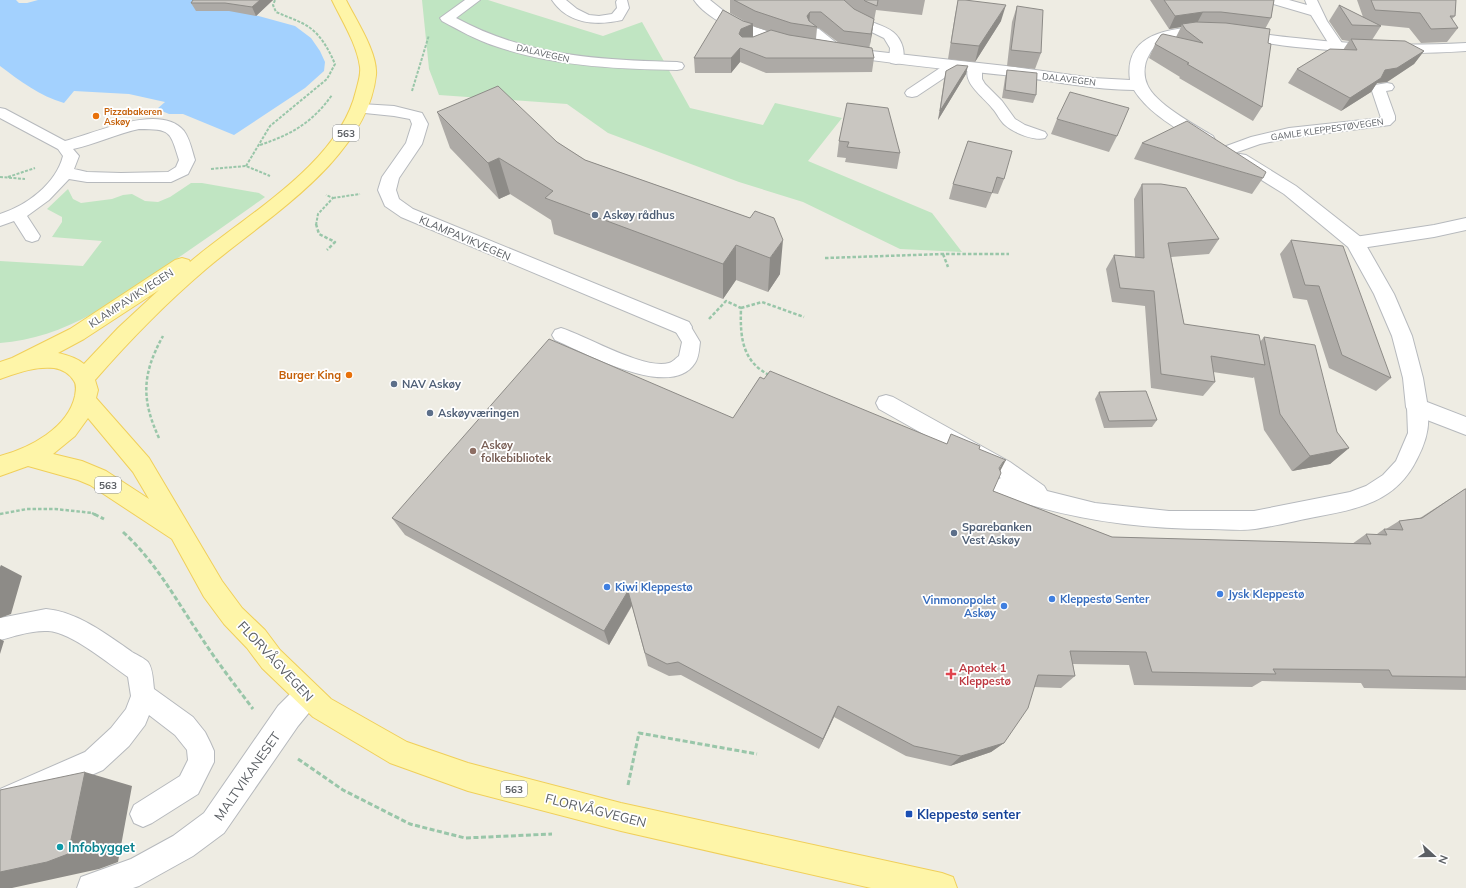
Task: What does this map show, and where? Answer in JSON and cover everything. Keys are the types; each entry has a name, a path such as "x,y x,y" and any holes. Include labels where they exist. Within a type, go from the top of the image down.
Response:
{"main road":[{"name":"KLAMPAVIKVEGEN","path":"85,389 126,332 153,305 240,230 298,187 319,166 345,134 361,109 367,90 369,73 357,35 339,0"},
{"name":"KLAMPAVIKVEGEN","path":"20,363 77,334 190,260 240,230"},
{"name":"563","path":"0,370 20,363 39,360 54,360 67,364 78,370 85,389 79,415 66,431 48,445 9,464"},
{"name":"FLORVÅGVEGEN","path":"85,389 141,465 213,590 233,616 256,639 271,659 322,708 400,752 468,777 621,817 942,888"},
{"name":"FLORVÅGVEGEN","path":"9,464 82,471 98,478 179,531"}],"street":[{"name":"DALAVEGEN","path":"701,0 715,12 742,27 768,38 806,46 896,60 1126,85 1139,85"},
{"path":"1466,47 1432,50 1337,46 1194,31 1166,35 1155,39 1143,50 1136,71 1139,85 1146,95 1169,115 1217,147 1252,165 1290,190 1355,243 1384,294 1402,336 1413,378 1417,407 1466,426"},
{"name":"KLAMPAVIKVEGEN","path":"361,109 394,111 416,116 420,124 414,144 391,177 387,190 391,202 407,213 686,333"},
{"name":"MALTVIKANESET","path":"92,888 139,871 183,846 214,823 288,716 307,695"}],"lane":[{"path":"447,18 474,0"},
{"path":"558,0 580,17 601,21 617,17 623,8 622,2"},
{"path":"833,0 858,20 889,35 897,48 896,60"},
{"path":"1275,0 1313,6 1337,46"},
{"name":"DALAVEGEN","path":"447,18 456,24 484,36 534,53 580,61 677,66"},
{"path":"814,32 839,52"},
{"path":"754,44 768,38"},
{"path":"912,93 954,66"},
{"path":"976,68 975,79 980,87 997,104 1010,122 1020,128 1040,135"},
{"name":"GAMLE KLEPPESTØVEGEN","path":"1226,151 1256,140 1289,133 1385,122 1388,120 1388,116 1378,91 1380,88 1387,87"},
{"path":"0,112 63,146 71,156 71,164 66,173 35,202 17,214 0,220"},
{"path":"63,146 86,141 121,128 139,124 155,124 170,127 178,134 187,160 183,170 171,177 87,177 66,173"},
{"path":"17,214 32,236"},
{"path":"1355,243 1434,232 1466,224"},
{"path":"561,335 635,365 655,371 673,370 688,359 691,342 686,333"},
{"path":"886,403 1003,468 1052,502"},
{"path":"1001,487 1052,502 1095,512 1170,520 1254,520 1351,501 1373,492 1390,481 1403,467 1414,445 1418,433 1417,407"},
{"path":"0,629 51,620 77,630 139,670 143,696 136,716 120,737 94,761 0,802"},
{"path":"143,696 184,726 196,741 201,751 201,762 189,785 143,814"}],"path":[{"path":"246,166 270,126 327,79 335,64 331,53 322,38 304,23 276,12 273,5 275,0"},
{"path":"409,94 413,90 427,39 431,31 447,18"},
{"path":"259,146 304,127 318,114 335,90"},
{"path":"183,170 246,166 272,177"},
{"path":"326,250 335,242 319,234 315,224 317,214 333,198 322,194 327,190"},
{"path":"825,258 943,254 1009,254"},
{"path":"943,254 948,267"},
{"path":"686,333 726,301 740,308 762,302 804,317"},
{"path":"740,308 740,324 748,355 753,364 776,379"},
{"path":"161,443 148,412 146,384 155,351 167,331"},
{"path":"0,514 27,509 55,509 92,513 96,509"},
{"path":"628,788 639,733 757,754"}],"green space":[{"path":"422,0 488,0 603,36 642,22 690,108 763,125 775,103 842,118 808,161 932,213 962,252 900,249 803,202 739,182 608,133 567,104 439,95 429,69"},
{"path":"191,183 202,183 259,193 265,197 133,289 91,314 47,334 24,340 0,343 0,261 83,266 102,241 52,237 62,222 62,217 47,209 68,189 73,199 81,203 112,199 123,195 132,194 145,201 158,202 170,197"}],"water":[{"path":"0,0 16,0 19,3 27,3 38,0 200,0 295,26 311,38 320,51 325,62 324,71 305,88 234,135 183,114 169,114 157,109 165,102 129,94 74,91 64,103 38,92 0,66"}],"building":[{"path":"193,0 260,0 252,7 225,3 191,3"},
{"path":"734,0 844,0 854,9 874,19 871,34 844,31 821,12 810,12 807,16 809,21 817,27 791,23 755,11"},
{"path":"864,0 878,0 877,6 865,1"},
{"path":"958,0 1006,5 979,46 951,43"},
{"path":"1164,0 1274,0 1271,18 1221,12 1203,12 1175,16"},
{"path":"1371,0 1456,0 1455,16 1450,16 1458,28 1431,29 1420,13 1375,10"},
{"path":"1339,5 1381,26 1352,25"},
{"path":"1017,6 1043,10 1041,53 1011,50"},
{"path":"723,10 743,21 753,24 741,29 739,34 742,37 753,37 771,30 789,35 872,48 874,58 766,58 740,48 731,58 694,58"},
{"path":"1196,22 1226,23 1270,29 1268,43 1271,44 1262,107 1155,44 1163,34 1203,43 1186,30 1182,24"},
{"path":"1351,39 1405,41 1424,51 1397,68 1385,70 1381,78 1350,98 1297,69 1330,49 1357,50"},
{"path":"957,65 968,66 940,111 946,71"},
{"path":"1007,70 1037,73 1036,95 1005,90"},
{"path":"498,86 557,142 585,160 750,218 755,211 774,218 783,240 770,258 736,245 723,264 545,198 553,191 499,158 488,163 437,112"},
{"path":"1070,92 1129,108 1117,136 1057,119"},
{"path":"847,103 888,108 900,153 847,147 849,142 839,141"},
{"path":"1187,121 1266,172 1263,178 1142,143"},
{"path":"968,141 1012,151 1004,179 997,177 992,193 953,184"},
{"path":"1142,184 1161,184 1186,188 1219,239 1168,243 1184,324 1259,335 1265,365 1211,356 1215,382 1161,374 1154,291 1120,288 1114,255 1144,258"},
{"path":"1291,240 1343,246 1391,378 1342,355 1319,286 1305,285"},
{"path":"1264,337 1315,345 1337,432 1349,448 1310,456 1280,414"},
{"name":"Kleppestø Senter","path":"549,339 733,418 760,377 764,379 770,371 947,444 951,434 980,446 979,449 1006,460 999,468 1001,473 993,491 1112,537 1371,544 1366,534 1387,535 1384,529 1403,530 1399,521 1422,518 1466,489 1466,677 1392,676 1389,670 1273,669 1276,674 1152,672 1146,652 1070,651 1075,676 1038,675 1028,708 1004,743 961,756 914,746 838,706 823,739 678,662 667,664 645,653 628,591 604,631 392,518"},
{"path":"1146,391 1157,420 1109,421 1099,392"},
{"path":"85,772 68,854 47,862 0,872 0,790"}],"place":[{"name":"Pizzabakeren Askøy","path":"96,116"},
{"name":"Askøy rådhus","path":"595,215"},
{"name":"Burger King","path":"349,375"},
{"name":"NAV Askøy","path":"394,384"},
{"name":"Askøyværingen","path":"430,413"},
{"name":"Askøy folkebibliotek","path":"473,451"},
{"name":"Sparebanken Vest Askøy","path":"954,533"},
{"name":"Kiwi Kleppestø","path":"607,587"},
{"name":"Jysk Kleppestø","path":"1220,594"},
{"name":"Kleppestø Senter","path":"1052,599"},
{"name":"Vinmonopolet Askøy","path":"1004,606"},
{"name":"Apotek 1 Kleppestø","path":"951,674"},
{"name":"Kleppestø senter","path":"909,814"},
{"name":"Infobygget","path":"60,847"}]}
